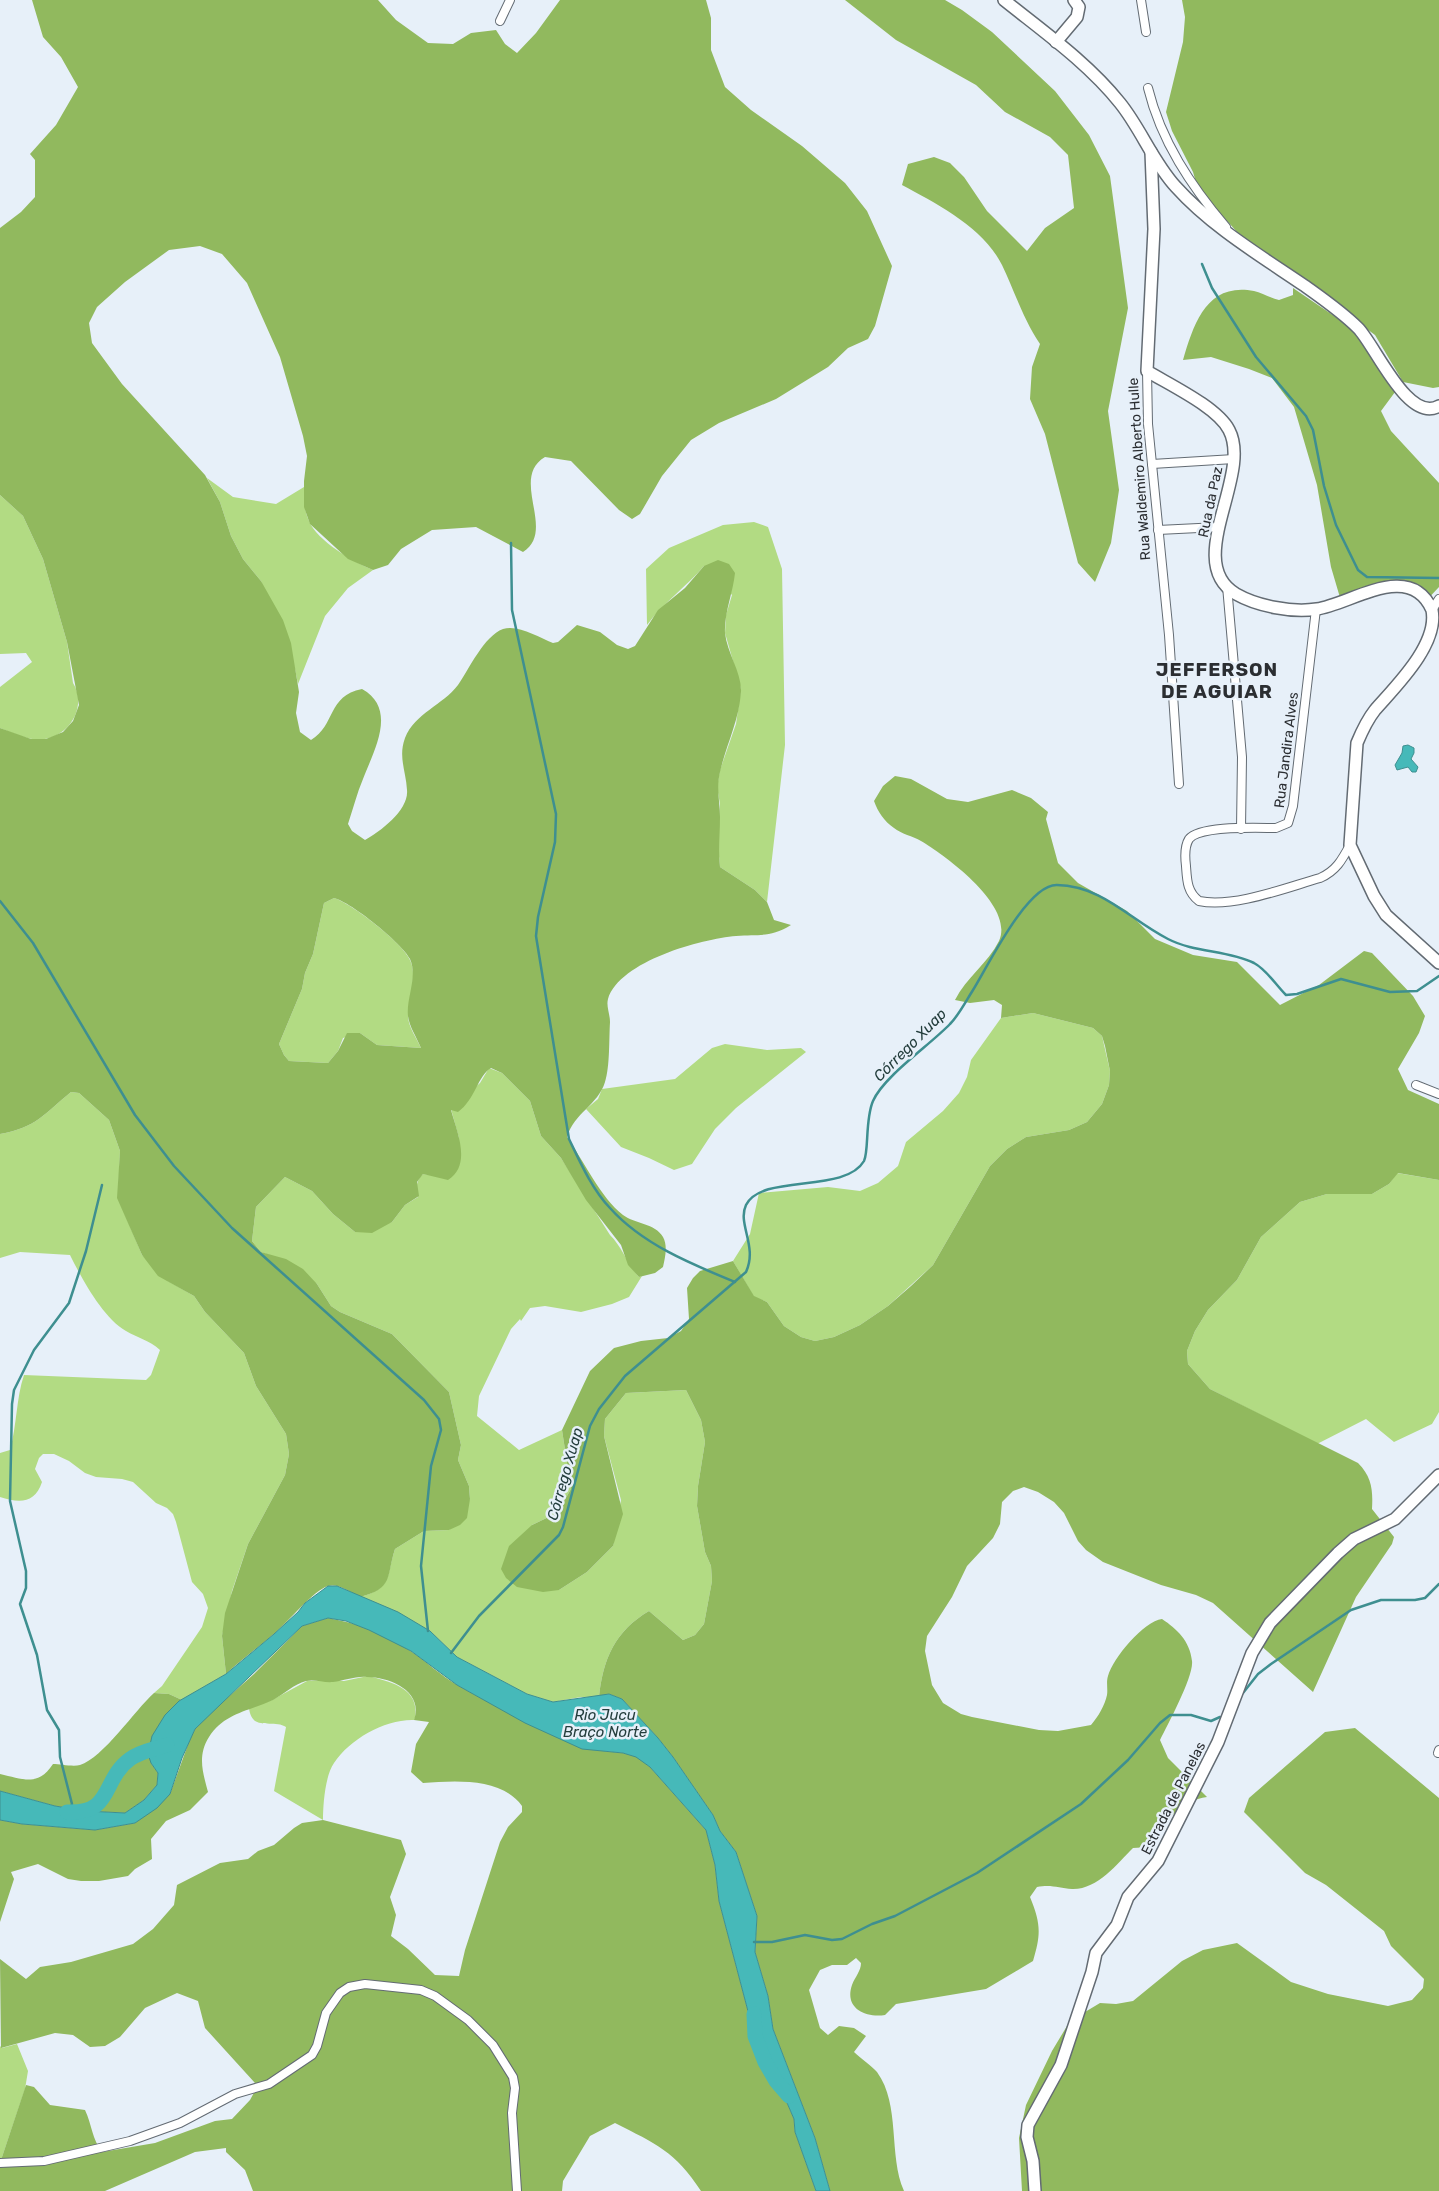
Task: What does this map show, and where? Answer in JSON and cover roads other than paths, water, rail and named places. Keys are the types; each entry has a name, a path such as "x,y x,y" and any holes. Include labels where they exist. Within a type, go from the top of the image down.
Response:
{"street":[{"path":"500,21 510,0"},
{"path":"1004,0 1056,42 1120,103 1176,187 1232,234 1345,315 1360,330 1407,397 1421,407 1434,409 1439,406"},
{"path":"1056,42 1077,17 1079,6 1074,0"},
{"path":"1141,0 1146,32"},
{"path":"1148,88 1157,117 1188,180 1232,234"},
{"name":"Rua Waldemiro Alberto Hulle","path":"1151,152 1154,230 1147,371 1148,424 1168,626 1179,784"},
{"name":"Rua da Paz","path":"1147,371 1197,402 1223,421 1233,442 1234,459 1215,548 1219,573 1226,586"},
{"path":"1152,464 1234,459"},
{"path":"1158,530 1219,527"},
{"path":"1226,586 1236,594 1252,601 1275,606 1316,609 1372,590 1406,587 1415,591 1432,610 1434,624 1429,642 1414,669 1376,709 1363,727 1357,743 1350,845 1374,896 1386,915 1439,964"},
{"path":"1226,586 1242,757 1242,829"},
{"path":"1432,610 1439,599"},
{"name":"Rua Jandira Alves","path":"1316,609 1291,817 1288,823 1282,826 1204,831 1196,834 1188,841 1185,858 1189,891 1198,901 1208,903 1236,900 1320,878 1338,866 1350,845"},
{"path":"1416,1084 1439,1094"},
{"name":"Estrada de Panelas","path":"1035,2191 1033,2161 1027,2137 1028,2125 1061,2066 1092,1972 1096,1953 1117,1925 1128,1897 1158,1861 1218,1742 1252,1653 1270,1623 1338,1553 1354,1539 1395,1520 1439,1475"},
{"path":"0,2163 44,2161 130,2141 180,2123 235,2094 269,2084 312,2055 317,2046 326,2013 340,1993 349,1987 365,1984 421,1990 435,1996 468,2020 493,2045 513,2077 515,2088 512,2113 517,2191"}],"water":[{"path":"1408,745 1414,748 1411,759 1418,767 1416,772 1412,772 1408,767 1397,770 1395,765 1402,753 1403,746"},
{"name":"Rio Jucu Braço Norte","path":"328,1586 337,1586 398,1612 430,1631 457,1657 527,1694 553,1702 609,1694 622,1699 658,1738 713,1815 720,1831 736,1852 757,1916 755,1952 768,1996 773,2029 815,2138 830,2191 816,2191 795,2132 794,2119 749,2015 719,1901 715,1865 706,1830 650,1767 636,1757 623,1753 582,1749 525,1723 457,1685 411,1651 369,1630 346,1621 328,1618 302,1626 195,1729 182,1758 170,1794 157,1808 135,1823 95,1830 22,1824 0,1820 0,1791 55,1806 86,1811 125,1813 144,1800 157,1785 158,1773 151,1763 148,1754 152,1736 165,1715 179,1701 226,1674 274,1634 305,1603"}],"waterway":[{"path":"1202,264 1212,288 1256,357 1306,416 1313,430 1324,486 1336,525 1358,570 1367,577 1439,578"},
{"path":"511,543 512,610 556,814 555,842 538,917 536,936 569,1139 598,1192 623,1221 668,1252 735,1282"},
{"name":"Córrego Xuap","path":"451,1653 479,1616 559,1535 563,1527 590,1426 599,1409 625,1376 746,1272 750,1253 744,1220 746,1205 755,1195 769,1189 840,1177 854,1171 864,1161 871,1108 879,1091 897,1071 953,1020 1009,929 1033,898 1045,888 1057,885 1088,891 1115,905 1154,931 1178,944 1233,956 1254,963 1267,973 1286,995 1297,994 1341,979 1390,992 1417,991 1439,976"},
{"path":"0,901 33,943 135,1115 174,1166 232,1228 424,1400 439,1419 441,1430 431,1466 421,1566 428,1631"},
{"path":"70,1810 72,1804 60,1757 59,1730 47,1710 37,1655 20,1604 26,1588 26,1571 10,1501 12,1404 14,1390 34,1350 69,1303 86,1251 102,1185"},
{"path":"1243,1693 1258,1674 1271,1664 1351,1610 1381,1600 1415,1600 1425,1598 1439,1584"},
{"path":"754,1942 772,1942 805,1935 832,1940 842,1939 872,1924 895,1916 977,1873 1081,1804 1128,1760 1160,1723 1170,1715 1191,1715 1211,1721 1220,1717"},
{"name":"Rio Jucu Braço Norte","path":"67,1812 93,1808 100,1802 121,1767 130,1759 143,1752 167,1745"},
{"name":"Rio Jucu Braço Norte","path":"754,2014 755,2036 765,2062 776,2081 789,2096"}],"district":[{"name":"JEFFERSON DE AGUIAR","path":"1217,680"}]}
